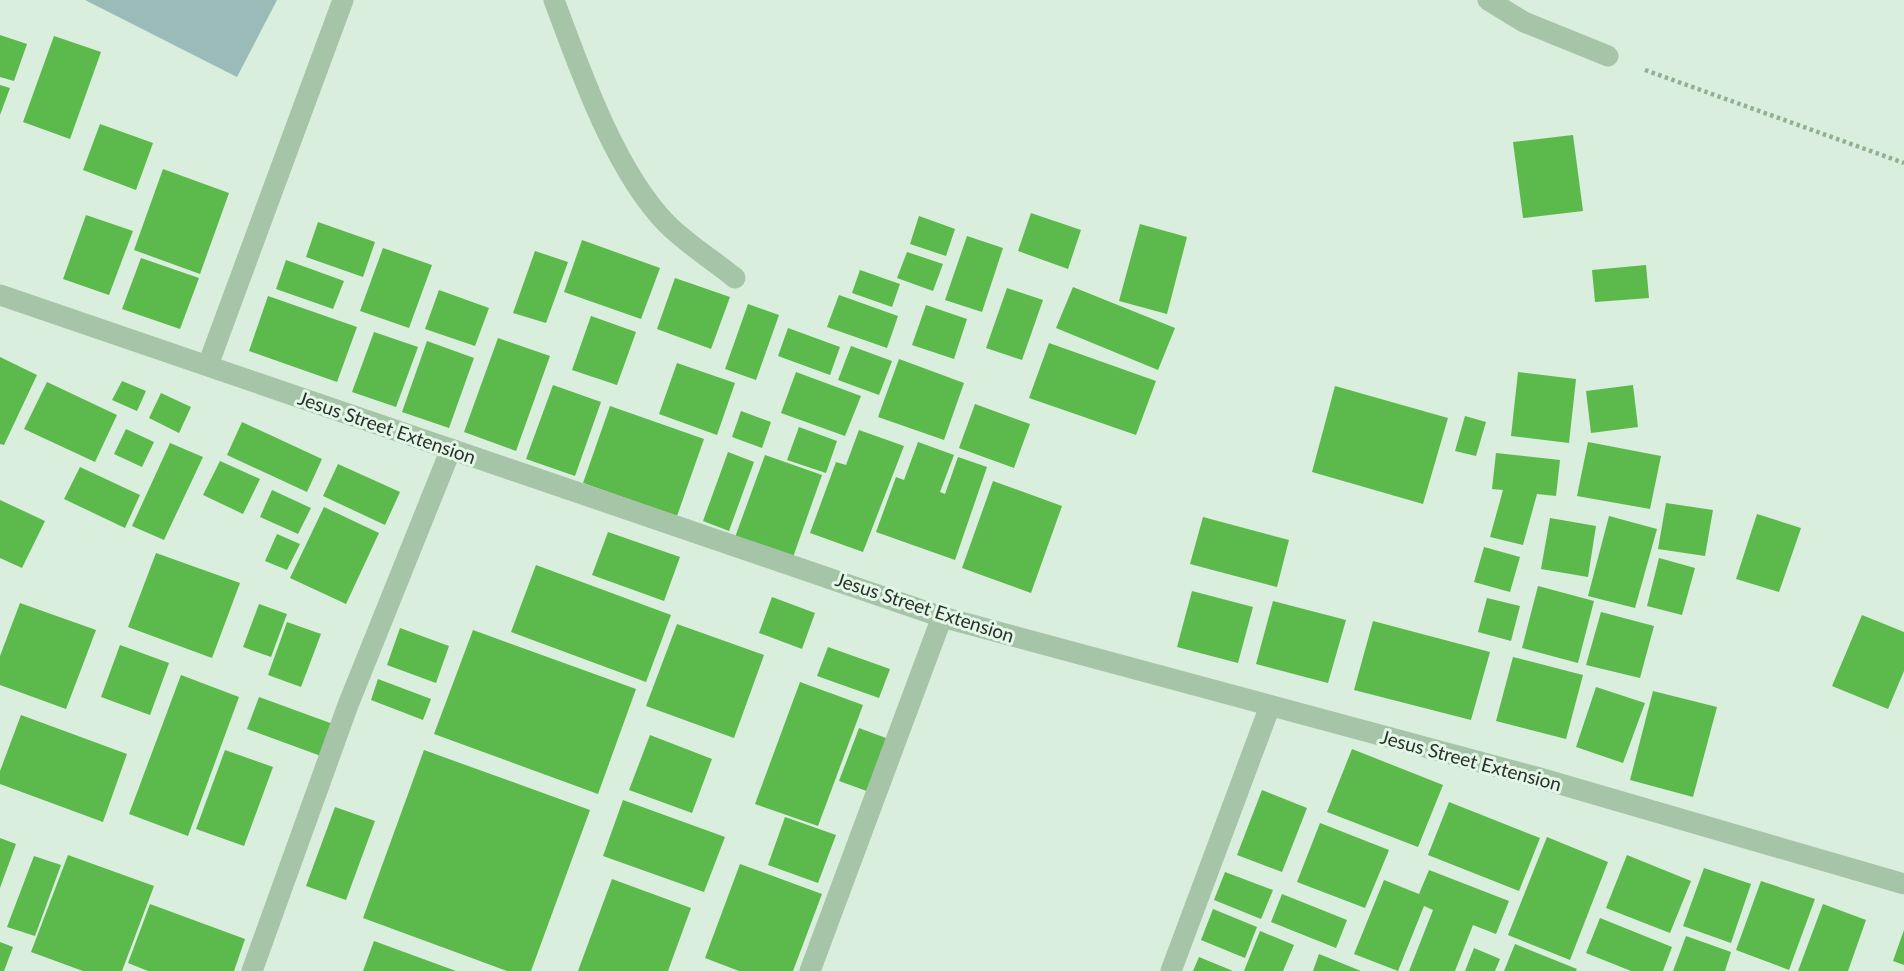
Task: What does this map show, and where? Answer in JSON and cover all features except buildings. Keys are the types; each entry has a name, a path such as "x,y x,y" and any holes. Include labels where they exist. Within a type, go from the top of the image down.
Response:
{"street":[{"path":"208,366 343,0"},
{"path":"554,0 582,75 629,172 667,224 735,278"},
{"path":"1488,0 1524,22 1608,56"},
{"name":"Jesus Street Extension","path":"0,295 942,617 1536,777 1904,884"},
{"path":"252,971 343,718 451,449"},
{"path":"810,971 942,617"},
{"path":"1171,971 1270,706"}],"path":[{"path":"1608,56 1904,163"}],"shaded area":[{"path":"85,0 277,0 237,77"}]}
